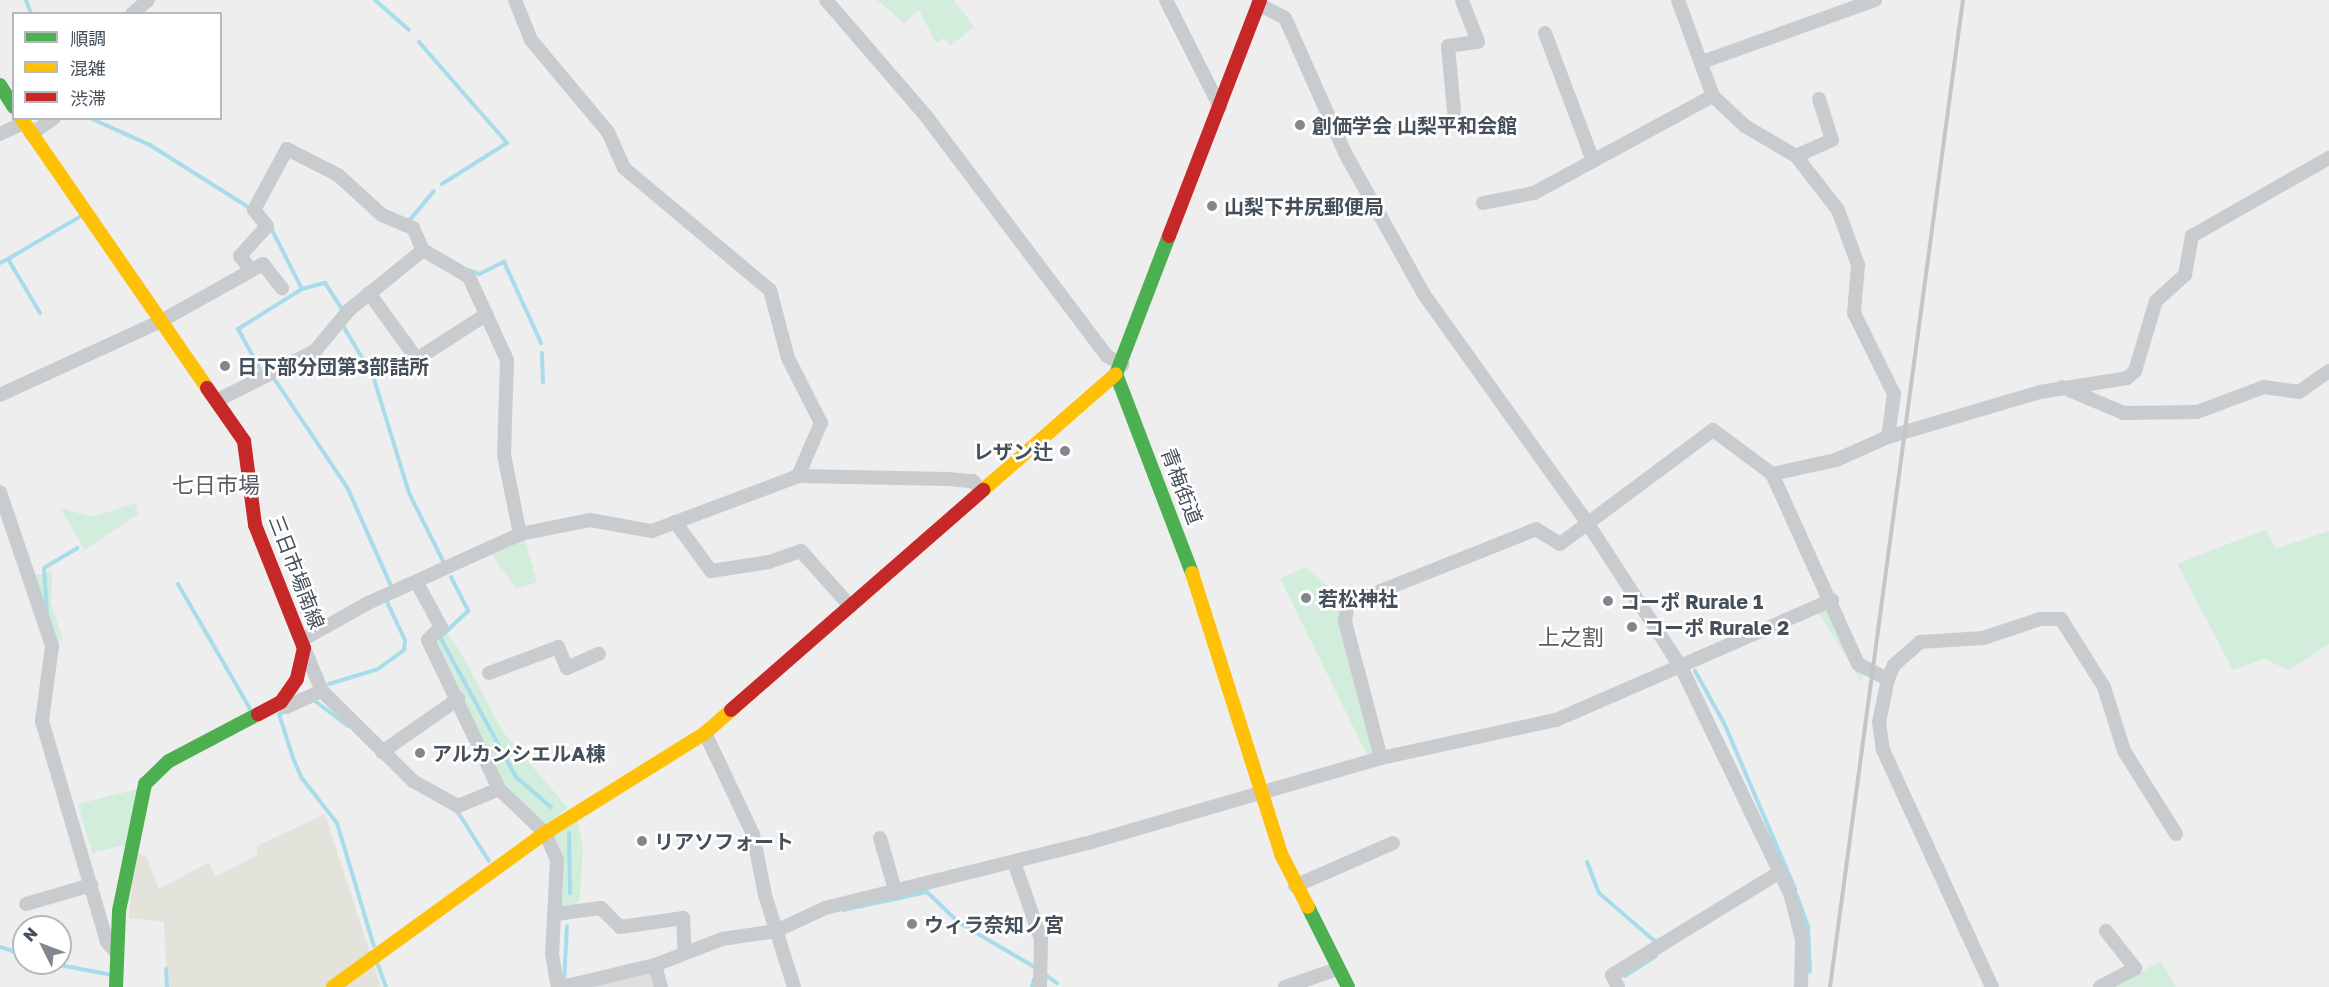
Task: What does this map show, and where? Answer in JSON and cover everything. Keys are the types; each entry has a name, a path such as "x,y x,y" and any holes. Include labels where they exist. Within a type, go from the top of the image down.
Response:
{"main road":[{"path":"333,987 545,833 705,733 1119,370 1259,2"},
{"path":"0,85 12,104"},
{"name":"三日市場南線","path":"25,125 218,400 244,441 255,525 303,644 297,679 280,702 169,760 150,776 135,820 115,951 116,987"},
{"name":"青梅街道","path":"1119,370 1175,519 1295,886 1348,987"}],"street":[{"path":"134,12 148,0"},
{"path":"515,0 536,47 608,132 624,168 770,290 788,358 821,423 798,476"},
{"path":"826,0 926,116 1119,370"},
{"path":"1166,0 1220,107"},
{"path":"1454,111 1448,46 1478,42 1462,0"},
{"path":"1678,0 1713,96 1745,126 1796,156 1838,210 1854,250 1854,313 1894,394 1888,437"},
{"path":"1702,62 1875,0"},
{"path":"1259,2 1285,18 1345,153 1425,297 1588,524 1682,669 1780,872 1800,922 1801,987"},
{"path":"1545,33 1593,161"},
{"path":"1483,203 1534,193 1713,96"},
{"path":"1796,156 1832,140 1819,99"},
{"path":"0,134 46,120"},
{"path":"251,270 240,256 267,226 254,210 287,149 338,175 382,214 412,228 423,250 469,277 507,360 504,455 520,534"},
{"path":"1772,474 1836,460 1888,437 2062,387 2127,378 2135,371 2156,301 2186,275 2192,236 2329,158"},
{"path":"218,400 315,351 369,293 423,250"},
{"path":"0,395 161,321 263,264 282,288"},
{"path":"369,293 417,359 487,314"},
{"path":"2062,387 2124,412 2197,412 2264,387 2300,392 2329,370"},
{"path":"1381,758 1345,622 1348,604 1536,529 1560,544 1713,430 1772,474 1832,600 1858,664 1888,679"},
{"path":"499,789 458,806 412,781 322,691 303,644 417,583 520,534 590,520 652,531 798,476 948,479 973,481 981,490"},
{"path":"0,492 4,525 46,621 52,646 42,720 107,942 115,951"},
{"path":"675,522 711,571 770,562 801,551 849,606"},
{"path":"417,583 441,627 428,640 499,789 545,833 557,860 556,914 552,954 560,987 654,965 722,939 776,931 825,908 896,893 1264,795 1381,758 1556,720 1682,669 1832,600"},
{"path":"1992,987 1883,750 1879,722 1888,679 1894,665 1920,642 1983,638 2040,619 2061,619 2104,687 2124,751 2176,834"},
{"path":"489,673 558,647 567,668 599,654"},
{"path":"280,702 286,707 322,691"},
{"path":"382,752 458,699"},
{"path":"705,733 753,834 776,931 794,987"},
{"path":"880,838 896,893"},
{"path":"1295,886 1392,843"},
{"path":"1014,862 1041,939 1040,976"},
{"path":"1618,987 1611,975 1780,872"},
{"path":"26,904 91,885"},
{"path":"556,914 601,908 620,927 683,918 685,953"},
{"path":"2100,987 2135,968 2106,931"},
{"path":"654,965 661,987"},
{"path":"1285,987 1338,969"}],"shaded area":[{"path":"325,814 381,987 167,987 164,922 129,918 134,853 146,856 159,889 209,862 215,877 257,855 257,846"},
{"path":"655,965 661,987 571,987"}],"green space":[{"path":"877,0 954,0 974,27 950,46 944,38 936,43 919,10 904,23"},
{"path":"136,503 138,514 74,557 84,549 60,508 93,517"},
{"path":"2266,529 2276,549 2329,531 2329,644 2290,670 2264,659 2233,670 2177,564"},
{"path":"524,537 537,582 517,589 488,550"},
{"path":"1306,567 1348,604 1381,758 1370,761 1280,578"},
{"path":"52,571 51,604 63,639 52,646 28,577"},
{"path":"1832,600 1863,668 1862,682 1815,608"},
{"path":"441,627 459,649 503,732 568,808 540,828 499,789 428,640"},
{"path":"142,788 129,844 92,853 78,804"},
{"path":"577,819 583,847 580,899 572,910 556,914 553,835"},
{"path":"2161,961 2176,987 2113,987"}],"waterway":[{"path":"26,0 30,12"},
{"path":"375,0 409,30"},
{"path":"419,42 507,143 442,184"},
{"path":"94,120 150,145 248,207"},
{"path":"408,222 434,191"},
{"path":"8,259 81,216"},
{"path":"270,226 302,289 325,283 341,308"},
{"path":"0,263 8,259 40,313"},
{"path":"469,270 479,274 504,262 541,343"},
{"path":"260,369 238,329 302,289"},
{"path":"343,326 373,376 409,493 444,563"},
{"path":"542,353 543,382"},
{"path":"275,380 347,487 392,588"},
{"path":"47,612 44,568 77,548"},
{"path":"451,577 468,611 440,637 516,777 551,807"},
{"path":"178,584 252,712"},
{"path":"329,684 378,669 404,650 405,640 387,602"},
{"path":"1695,671 1724,723 1795,889"},
{"path":"315,701 348,726"},
{"path":"285,712 279,714 301,777 337,823 374,946"},
{"path":"457,811 489,861"},
{"path":"569,833 570,893"},
{"path":"1587,862 1599,893 1657,943"},
{"path":"843,910 927,892 958,922 1036,968"},
{"path":"1797,896 1808,926 1810,972"},
{"path":"564,982 567,926"},
{"path":"0,947 12,951"},
{"path":"1625,976 1656,956"},
{"path":"378,965 386,987"},
{"path":"72,967 112,975"},
{"path":"166,969 167,987"},
{"path":"1044,974 1057,983"},
{"path":"1032,987 1034,979"}],"railway":[{"path":"1830,987 1963,0"}],"traffic: fast":[{"path":"0,85 12,104"},
{"path":"1169,236 1116,374 1192,573"},
{"path":"116,987 119,911 145,784 169,761 258,714"},
{"path":"1308,907 1348,987"}],"traffic: slow":[{"path":"22,120 207,388"},
{"path":"983,490 1116,374"},
{"path":"1192,573 1282,856 1308,907"},
{"path":"333,987 545,833 705,733 731,710"}],"traffic: jam":[{"path":"1169,236 1260,0"},
{"path":"207,388 244,441 255,525 304,648 297,679 281,702 258,714"},
{"path":"731,710 983,490"}],"place":[{"name":"創価学会 山梨平和会館","path":"1300,125"},
{"name":"山梨下井尻郵便局","path":"1212,206"},
{"name":"日下部分団第3部詰所","path":"225,366"},
{"name":"レザン辻","path":"1065,451"},
{"name":"若松神社","path":"1306,598"},
{"name":"コーポ Rurale 1","path":"1608,601"},
{"name":"コーポ Rurale 2","path":"1632,627"},
{"name":"アルカンシエルA棟","path":"420,753"},
{"name":"リアソフォート","path":"642,841"},
{"name":"ウィラ奈知ノ宮","path":"912,924"}],"district":[{"name":"七日市場","path":"216,485"},
{"name":"上之割","path":"1571,637"}]}
